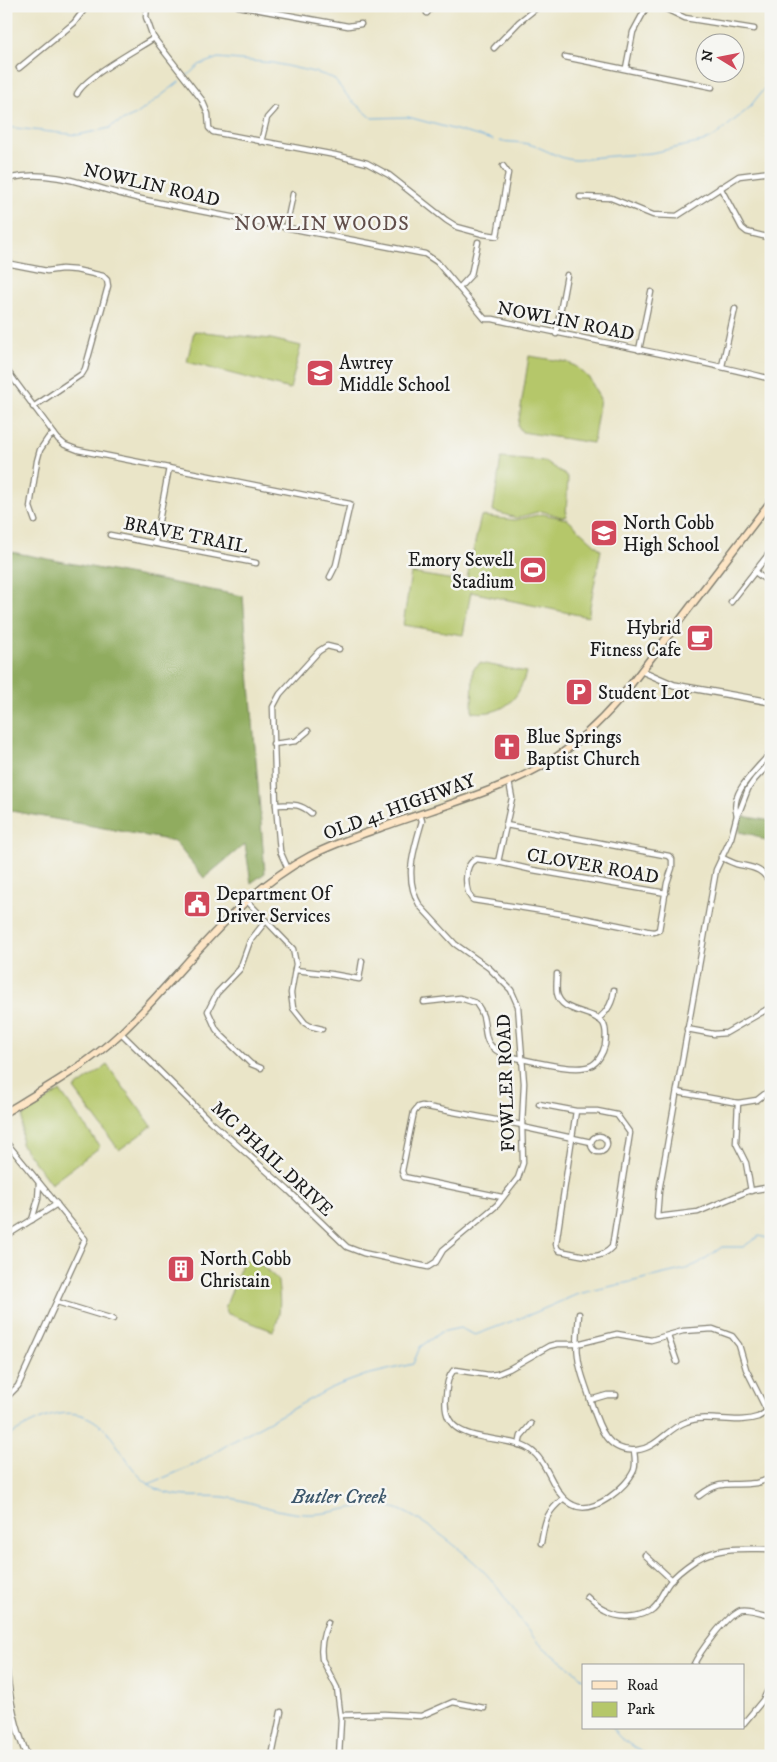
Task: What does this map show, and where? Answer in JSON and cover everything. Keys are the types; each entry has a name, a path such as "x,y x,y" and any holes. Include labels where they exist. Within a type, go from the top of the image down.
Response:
{"main road":[{"name":"OLD 41 HIGHWAY","path":"6,1112 75,1069 121,1033 247,901 288,869 332,846 508,782 551,760 588,733 614,706 642,671 771,501"}],"street":[{"path":"19,68 74,24 87,6"},
{"path":"147,6 146,17 154,38 202,100 208,114 209,128 213,132 335,155 367,163 389,176 457,227 498,236 508,173 503,166"},
{"path":"238,6 348,26 362,24"},
{"path":"427,13 432,6"},
{"path":"494,48 519,22 539,6"},
{"path":"626,68 633,32 647,6"},
{"path":"660,6 685,18 754,29"},
{"path":"77,94 79,88 94,76 154,38"},
{"path":"565,57 712,87"},
{"path":"260,142 267,118 275,109"},
{"path":"580,197 611,198 653,215 677,216 739,176 771,172"},
{"name":"NOWLIN ROAD","path":"6,188 11,178 23,175 49,175 138,199 425,254 437,262 485,319 493,319 556,334 722,366 771,379"},
{"path":"720,187 742,228 747,232 771,238"},
{"path":"286,227 293,194"},
{"path":"459,288 471,275 478,242"},
{"path":"6,263 47,271 76,270 103,276 107,280 108,286 85,369 82,374 33,407"},
{"path":"556,334 568,275"},
{"path":"639,350 651,292"},
{"path":"722,366 735,309"},
{"path":"6,369 33,407 65,445 78,450 350,504 336,565 330,577"},
{"path":"34,521 30,507 37,461 40,450 48,438 54,434"},
{"path":"155,542 169,468"},
{"name":"BRAVE TRAIL","path":"110,535 155,542 256,563"},
{"path":"731,602 771,550"},
{"path":"755,572 771,584"},
{"path":"288,869 280,851 272,712 276,699 319,651 327,646 339,649"},
{"path":"642,671 674,685 771,702"},
{"path":"273,744 296,741 308,731"},
{"path":"737,815 734,809 741,788 771,752"},
{"path":"771,762 750,784 745,794 731,838 721,857 713,880 656,1217 698,1212 751,1190 771,1187"},
{"name":"CLOVER ROAD","path":"506,825 666,854 671,857 672,862 666,893 533,870 498,862 506,825 512,798 508,782"},
{"path":"276,805 303,806 311,813"},
{"name":"FOWLER ROAD","path":"420,814 422,821 410,865 410,883 416,899 420,906 455,944 489,968 511,990 518,1006 524,1083 523,1163 518,1178 497,1205 443,1250 436,1262 428,1267"},
{"path":"721,857 734,863 753,866 764,874 771,885"},
{"path":"498,862 480,859 471,862 468,869 466,889 473,900 568,915 654,932 660,930 666,893"},
{"path":"247,901 265,922 293,949 296,959 291,993 293,1008 304,1023 322,1029"},
{"path":"261,1068 250,1064 221,1035 216,1029 208,1011 217,993 240,969 250,941 265,922"},
{"path":"295,970 359,979 362,961"},
{"path":"424,1002 460,998 476,1003 484,1017 486,1038 496,1052 522,1059 579,1068 592,1066 599,1059 605,1047 605,1026 598,1019 574,1010 560,1000 557,992 558,974"},
{"path":"598,1019 608,1010 614,996 614,990"},
{"path":"687,1029 714,1034 726,1033 771,1007"},
{"name":"MC PHAIL DRIVE","path":"121,1033 210,1121 289,1191 347,1247 363,1253 428,1267"},
{"path":"677,1092 738,1103 749,1103 765,1095 771,1089"},
{"path":"738,1103 736,1143 746,1163 751,1190"},
{"path":"539,1104 576,1111 597,1111 617,1115 631,1136 612,1247 600,1256 560,1251 556,1244 576,1111"},
{"path":"502,1198 404,1177 402,1171 414,1112 418,1107 422,1106 522,1126 592,1142"},
{"path":"6,1142 85,1240 18,1386 6,1398"},
{"path":"32,1220 38,1199 39,1182"},
{"path":"6,1236 57,1204"},
{"path":"57,1302 113,1319"},
{"path":"579,1314 577,1344 577,1355 581,1372 598,1424 606,1438 618,1448 634,1451 647,1448 686,1422 699,1419 739,1420 758,1416 769,1410 746,1369 739,1345 732,1336 713,1329 684,1331 651,1340 617,1334 577,1344 557,1344 549,1346 497,1374 488,1375 454,1370 448,1382 445,1403 449,1417 457,1428 472,1435 519,1445 536,1454 563,1499 581,1508 590,1508 602,1503 618,1489 633,1471 635,1462 634,1451"},
{"path":"668,1336 677,1362"},
{"path":"590,1400 607,1395 616,1395"},
{"path":"519,1445 521,1436 531,1424"},
{"path":"699,1496 714,1485 757,1483 771,1478"},
{"path":"541,1543 546,1518 550,1510 563,1499"},
{"path":"587,1597 606,1612 630,1617 642,1614 652,1608 672,1580 698,1559 710,1554 737,1548 771,1549"},
{"path":"645,1555 672,1580"},
{"path":"694,1664 724,1622 733,1614 745,1610 771,1616"},
{"path":"328,1622 322,1642 321,1654 337,1688 341,1716 339,1756"},
{"path":"6,1668 10,1700 27,1756"},
{"path":"744,1724 763,1700 771,1684"},
{"path":"341,1716 384,1714 421,1716 453,1702 484,1708"},
{"path":"272,1756 281,1712"}],"green space":[{"path":"194,331 271,339 301,346 290,389 187,362"},
{"path":"529,356 567,362 577,367 590,379 600,399 593,443 522,432 518,426"},
{"path":"501,458 547,462 568,477 566,516 562,517 541,511 516,518 493,511"},
{"name":"Emory Sewell Stadium","path":"542,514 567,519 601,550 588,617 471,592 463,635 403,625 411,573 466,582 481,516 515,520"},
{"path":"6,551 243,596 265,873 251,883 245,844 204,878 174,841 6,810"},
{"path":"480,663 526,672 519,691 508,704 493,711 483,713 472,712 473,669"},
{"path":"742,816 771,821 771,844 754,835 739,832"},
{"path":"107,1065 152,1126 119,1150 74,1089"},
{"path":"60,1091 100,1147 51,1184 21,1144 23,1116"},
{"path":"250,1259 257,1261 278,1282 279,1313 273,1331 226,1313 225,1308 243,1261"}],"waterway":[{"path":"186,77 199,65 218,58 273,63 333,78 350,99 372,118 408,117 493,140"},
{"path":"500,141 528,144 572,160 651,153 703,142 715,136 748,109 771,80"},
{"path":"6,127 78,135 110,128 136,115 179,82"},
{"path":"149,1484 194,1465 242,1436 333,1387 366,1375 413,1364 420,1347 441,1332 460,1328 475,1335 578,1294 686,1269 699,1263 722,1247 743,1247 759,1236 771,1239"},
{"name":"Butler Creek","path":"6,1438 36,1421 51,1416 65,1413 79,1414 92,1420 105,1430 144,1480 158,1490 167,1493 183,1496 231,1498 277,1510 305,1514 378,1505 402,1511 438,1533 476,1564 494,1583 534,1638 582,1678"},
{"name":"Butler Creek","path":"614,1730 624,1741 650,1756"}],"place":[{"name":"Awtrey Middle School","path":"320,373"},
{"name":"North Cobb High School","path":"604,533"},
{"name":"Emory Sewell Stadium","path":"533,570"},
{"name":"Hybrid Fitness Cafe","path":"700,638"},
{"name":"Student Lot","path":"579,692"},
{"name":"Blue Springs Baptist Church","path":"507,747"},
{"name":"Department Of Driver Services","path":"197,904"},
{"name":"North Cobb Christain","path":"181,1269"}],"district":[{"name":"NOWLIN WOODS","path":"322,223"}]}
